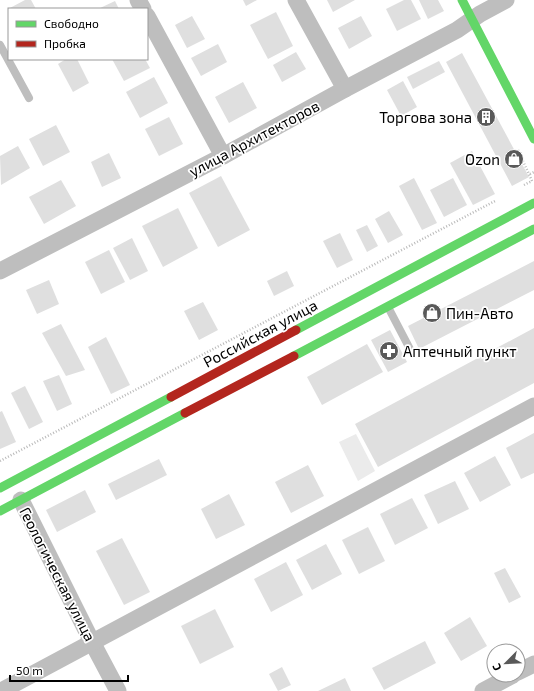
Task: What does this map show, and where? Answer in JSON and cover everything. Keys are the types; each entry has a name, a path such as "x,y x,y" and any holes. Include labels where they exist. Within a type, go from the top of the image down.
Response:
{"main road":[{"path":"462,0 534,139"},
{"name":"Российская улица","path":"0,488 534,203"},
{"path":"0,511 534,229"}],"street":[{"path":"296,0 345,89"},
{"name":"улица Архитекторов","path":"0,271 224,156 345,89 457,30 506,0"},
{"path":"148,18 224,156"},
{"path":"1,691 534,406"},
{"name":"Геологическая улица","path":"21,500 118,691"},
{"path":"483,691 498,683"}],"lane":[{"path":"0,45 8,60"},
{"path":"8,60 29,98"},
{"path":"388,306 411,351"}],"path":[{"path":"518,188 532,181 530,174 534,172"},
{"path":"0,461 497,199"}],"shaded area":[{"path":"356,434 375,471 358,481 339,442"}],"building":[{"path":"25,0 31,0 35,8 10,8"},
{"path":"243,0 257,0 246,6"},
{"path":"327,0 355,0 333,12"},
{"path":"404,0 411,0 421,19 397,31 386,9"},
{"path":"419,0 438,0 444,11 428,19"},
{"path":"115,1 118,8 100,8"},
{"path":"276,12 293,46 268,59 250,25"},
{"path":"192,16 205,39 187,48 175,25"},
{"path":"361,16 372,36 349,49 338,28"},
{"path":"218,44 227,62 201,76 191,58"},
{"path":"296,52 306,69 282,82 273,65"},
{"name":"Торгова зона","path":"462,53 529,177 512,186 446,62"},
{"path":"64,60 78,60 89,83 73,92 58,64"},
{"path":"113,60 146,60 150,68 124,81"},
{"path":"439,61 445,72 413,89 407,77"},
{"path":"154,77 168,103 140,118 126,92"},
{"path":"403,81 417,107 401,116 387,90"},
{"path":"243,82 257,108 229,123 215,97"},
{"path":"169,117 183,144 159,156 145,129"},
{"path":"56,125 70,152 43,166 29,139"},
{"path":"18,146 30,168 1,185 0,156"},
{"path":"472,151 495,194 473,205 450,163"},
{"path":"109,153 121,178 102,187 91,162"},
{"path":"221,176 250,230 218,247 189,193"},
{"path":"414,178 437,223 422,230 399,186"},
{"path":"453,178 467,205 444,217 430,190"},
{"path":"61,180 76,206 44,224 29,197"},
{"path":"178,208 198,248 163,267 142,226"},
{"path":"389,211 403,235 388,243 375,219"},
{"path":"367,225 378,246 367,252 356,230"},
{"path":"340,233 353,260 337,268 323,241"},
{"path":"132,238 148,271 130,280 113,248"},
{"path":"109,250 125,282 101,294 85,262"},
{"path":"534,261 534,290 419,349 408,326"},
{"path":"287,271 294,286 274,296 267,281"},
{"path":"49,280 59,304 37,314 26,290"},
{"path":"203,302 218,330 199,340 184,311"},
{"path":"61,324 85,370 66,376 42,333"},
{"path":"534,328 534,383 378,467 355,424"},
{"name":"Аптечный пункт","path":"390,330 407,362 388,372 371,340"},
{"path":"106,337 130,385 111,394 88,347"},
{"path":"367,344 383,372 322,405 307,377"},
{"path":"59,375 72,404 57,411 43,381"},
{"path":"25,386 43,422 29,429 11,393"},
{"path":"2,411 16,442 0,449 0,412"},
{"path":"534,433 534,473 521,479 506,448"},
{"path":"495,456 511,485 480,502 464,473"},
{"path":"159,459 167,475 116,500 108,484"},
{"path":"308,465 324,496 291,513 275,482"},
{"path":"455,481 469,509 438,524 424,495"},
{"path":"85,490 96,512 57,532 46,510"},
{"path":"229,494 245,525 216,539 201,509"},
{"path":"412,498 428,528 395,545 380,514"},
{"path":"368,527 385,561 359,574 342,540"},
{"path":"122,538 150,592 124,605 96,551"},
{"path":"326,544 342,574 312,590 296,560"},
{"path":"286,562 303,595 271,612 254,579"},
{"path":"505,568 521,597 509,603 494,573"},
{"path":"215,609 234,647 200,664 181,626"},
{"path":"470,617 486,647 461,661 444,633"},
{"path":"425,641 436,663 384,690 372,668"},
{"path":"282,667 291,685 278,691 269,674"},
{"path":"345,678 351,691 318,691"}],"traffic: fast":[{"path":"462,0 534,139"},
{"path":"296,330 534,203"},
{"path":"294,356 534,229"},
{"path":"0,488 171,397"},
{"path":"0,511 185,413"}],"traffic: jam":[{"path":"171,397 296,330"},
{"path":"185,413 294,356"}],"place":[{"name":"Торгова зона","path":"486,117"},
{"name":"Ozon","path":"514,159"},
{"name":"Пин-Авто","path":"432,313"},
{"name":"Аптечный пункт","path":"389,351"}]}
